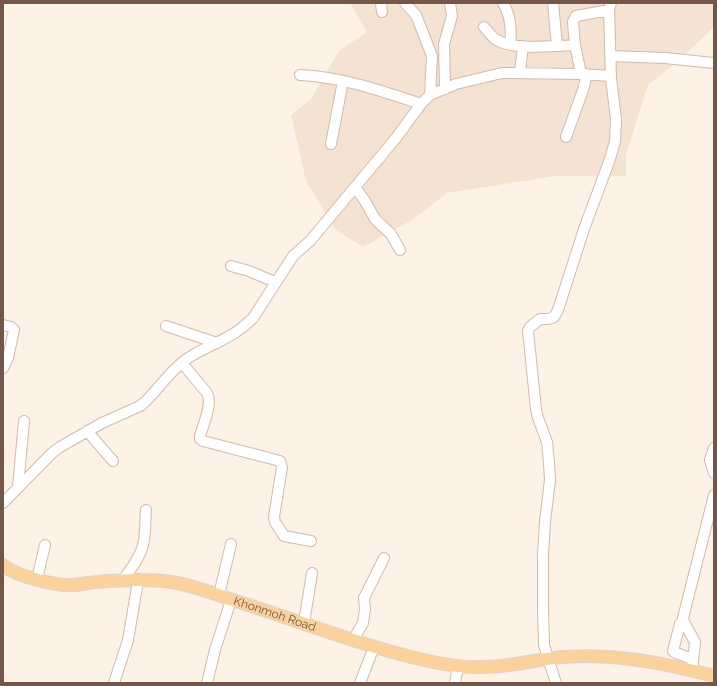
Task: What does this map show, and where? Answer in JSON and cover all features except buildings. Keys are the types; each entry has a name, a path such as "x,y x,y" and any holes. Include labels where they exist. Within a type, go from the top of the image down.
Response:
{"main road":[{"name":"Khonmoh Road","path":"3,565 13,572 54,584 72,586 98,582 122,581 158,581 193,585 231,600 374,647 437,663 475,667 500,666 563,657 610,656 693,665 714,676"}],"street":[{"path":"405,3 416,14 431,53 430,95"},
{"path":"445,89 444,44 452,16 450,3"},
{"path":"503,3 508,12 511,25 510,44"},
{"path":"553,3 558,46"},
{"path":"556,683 544,645 543,554 550,480 549,463 547,442 536,409 528,331 530,327 540,319 549,319 554,317 558,310 584,229 610,159 615,141 616,129 611,76 610,6 576,16 573,22 575,45 584,74 583,90 566,137"},
{"path":"484,27 496,40 510,44 523,46 575,45"},
{"path":"520,72 523,46"},
{"path":"611,56 665,58 714,63"},
{"path":"3,502 52,453 87,431 146,402 182,363 193,355 237,332 250,321 292,256 310,241 396,138 421,104 430,95 456,84 502,73 520,72 611,76"},
{"path":"300,75 316,76 364,86 421,104"},
{"path":"331,144 343,81"},
{"path":"355,187 375,219 391,234 400,250"},
{"path":"231,266 254,272 275,282"},
{"path":"3,325 13,328 14,330 8,358 3,368"},
{"path":"166,326 217,343"},
{"path":"182,363 207,393 210,399 200,439 280,461 282,467 274,517 275,520 284,536 312,541"},
{"path":"18,486 24,421"},
{"path":"87,431 113,461"},
{"path":"714,448 710,460 714,473"},
{"path":"693,665 673,650 680,624 683,620 714,495"},
{"path":"122,581 143,547 146,510"},
{"path":"219,595 232,544"},
{"path":"37,579 45,545"},
{"path":"353,640 364,622 364,598 384,558"},
{"path":"304,623 312,573"},
{"path":"114,683 128,640 138,581"},
{"path":"207,683 215,650 231,600"},
{"path":"683,620 694,640 693,665"},
{"path":"360,683 374,647"},
{"path":"455,683 458,666"}],"shaded area":[{"path":"350,3 714,3 714,27 676,63 648,85 626,154 626,176 555,176 447,193 412,220 363,247 336,230 306,181 291,115 311,99 339,51 367,32"}]}
